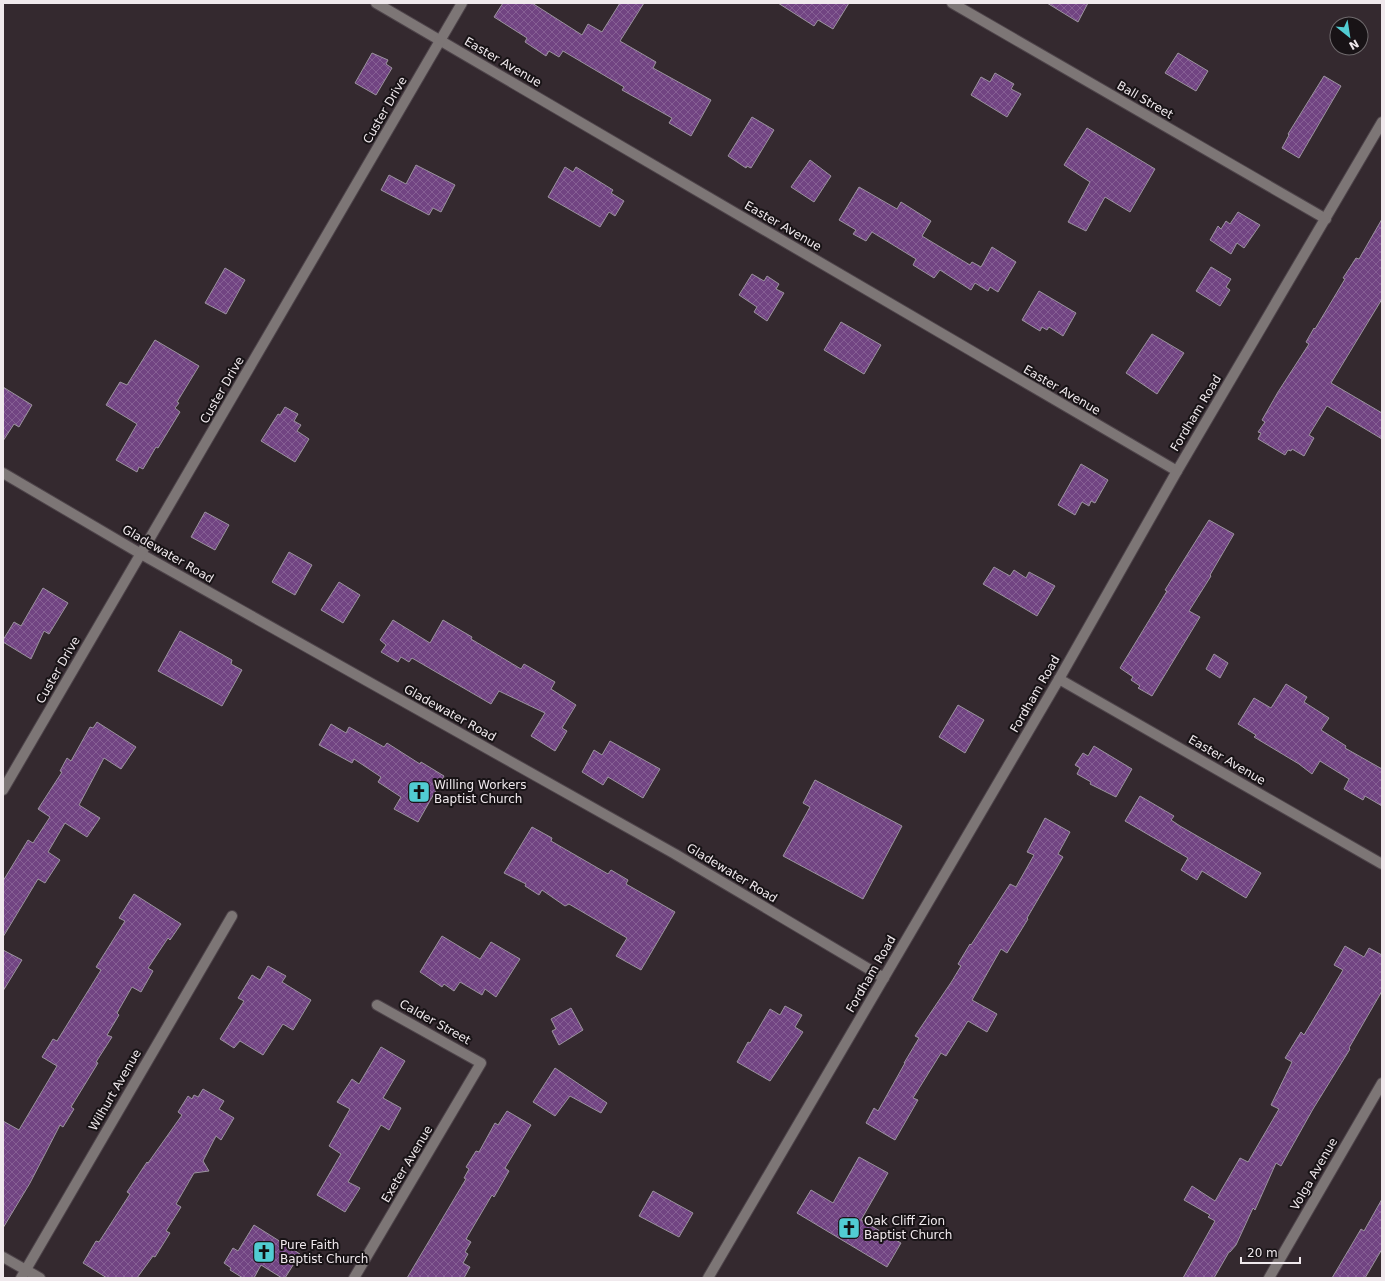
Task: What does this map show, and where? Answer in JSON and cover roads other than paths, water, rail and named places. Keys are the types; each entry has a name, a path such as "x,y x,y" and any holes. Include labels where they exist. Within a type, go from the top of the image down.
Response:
{"street":[{"name":"Easter Avenue","path":"376,3 1177,471"},
{"name":"Custer Drive","path":"3,790 462,3"},
{"name":"Ball Street","path":"952,3 1326,219"},
{"name":"Fordham Road","path":"708,1278 1058,679 1177,471 1382,122"},
{"name":"Gladewater Road","path":"3,473 141,554 674,854 884,978"},
{"name":"Easter Avenue","path":"1058,679 1382,864"},
{"name":"Wilhurt Avenue","path":"24,1274 232,916"},
{"name":"Calder Street","path":"376,1005 481,1063"},
{"name":"Exeter Avenue","path":"354,1278 481,1063"},
{"name":"Volga Avenue","path":"1269,1278 1382,1084"},
{"path":"3,1257 24,1274 40,1278"}],"place":[{"name":"Willing Workers Baptist Church","path":"419,792"},
{"name":"Oak Cliff Zion Baptist Church","path":"849,1228"},
{"name":"Pure Faith Baptist Church","path":"264,1252"}]}
